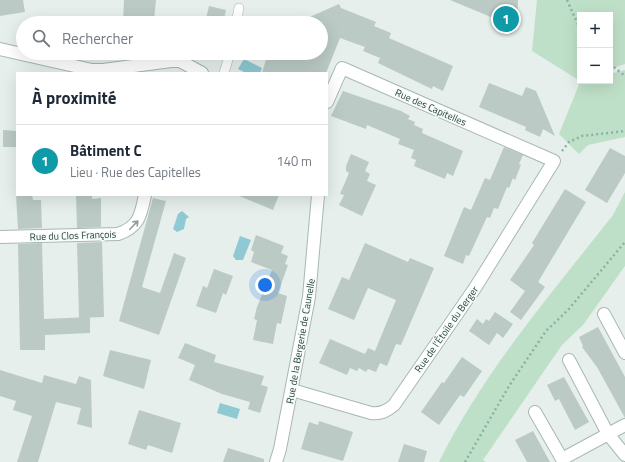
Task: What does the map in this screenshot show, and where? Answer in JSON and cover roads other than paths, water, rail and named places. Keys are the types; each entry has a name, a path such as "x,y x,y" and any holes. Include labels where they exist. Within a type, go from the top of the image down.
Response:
{"street":[{"path":"0,49 16,53"},
{"path":"48,60 92,70 149,68 180,61 200,72"},
{"name":"Rue des Capitelles","path":"328,100 342,68 554,161"},
{"name":"Rue de l'Étoile du Berger","path":"292,390 371,413 379,413 388,410 394,405 475,288 554,161"},
{"name":"Rue du Clos François","path":"0,237 118,234 128,231 140,219 145,196"},
{"name":"Rue de la Bergerie de Caunelle","path":"276,462 292,390 309,297 318,196"},
{"path":"604,314 625,353"},
{"path":"569,360 608,434 625,455"},
{"path":"535,412 562,459 625,425"}],"lane":[{"path":"237,16 239,8"},
{"path":"224,72 228,60"}],"water":[{"path":"243,60 262,68 260,72 244,72 238,69"},
{"path":"182,211 189,217 186,219 184,229 177,232 173,229 178,214"},
{"path":"240,236 251,240 243,260 236,260 233,256"},
{"path":"220,403 240,409 237,419 217,413"}],"place":[{"name":"Bâtiment C","path":"506,19"}]}
